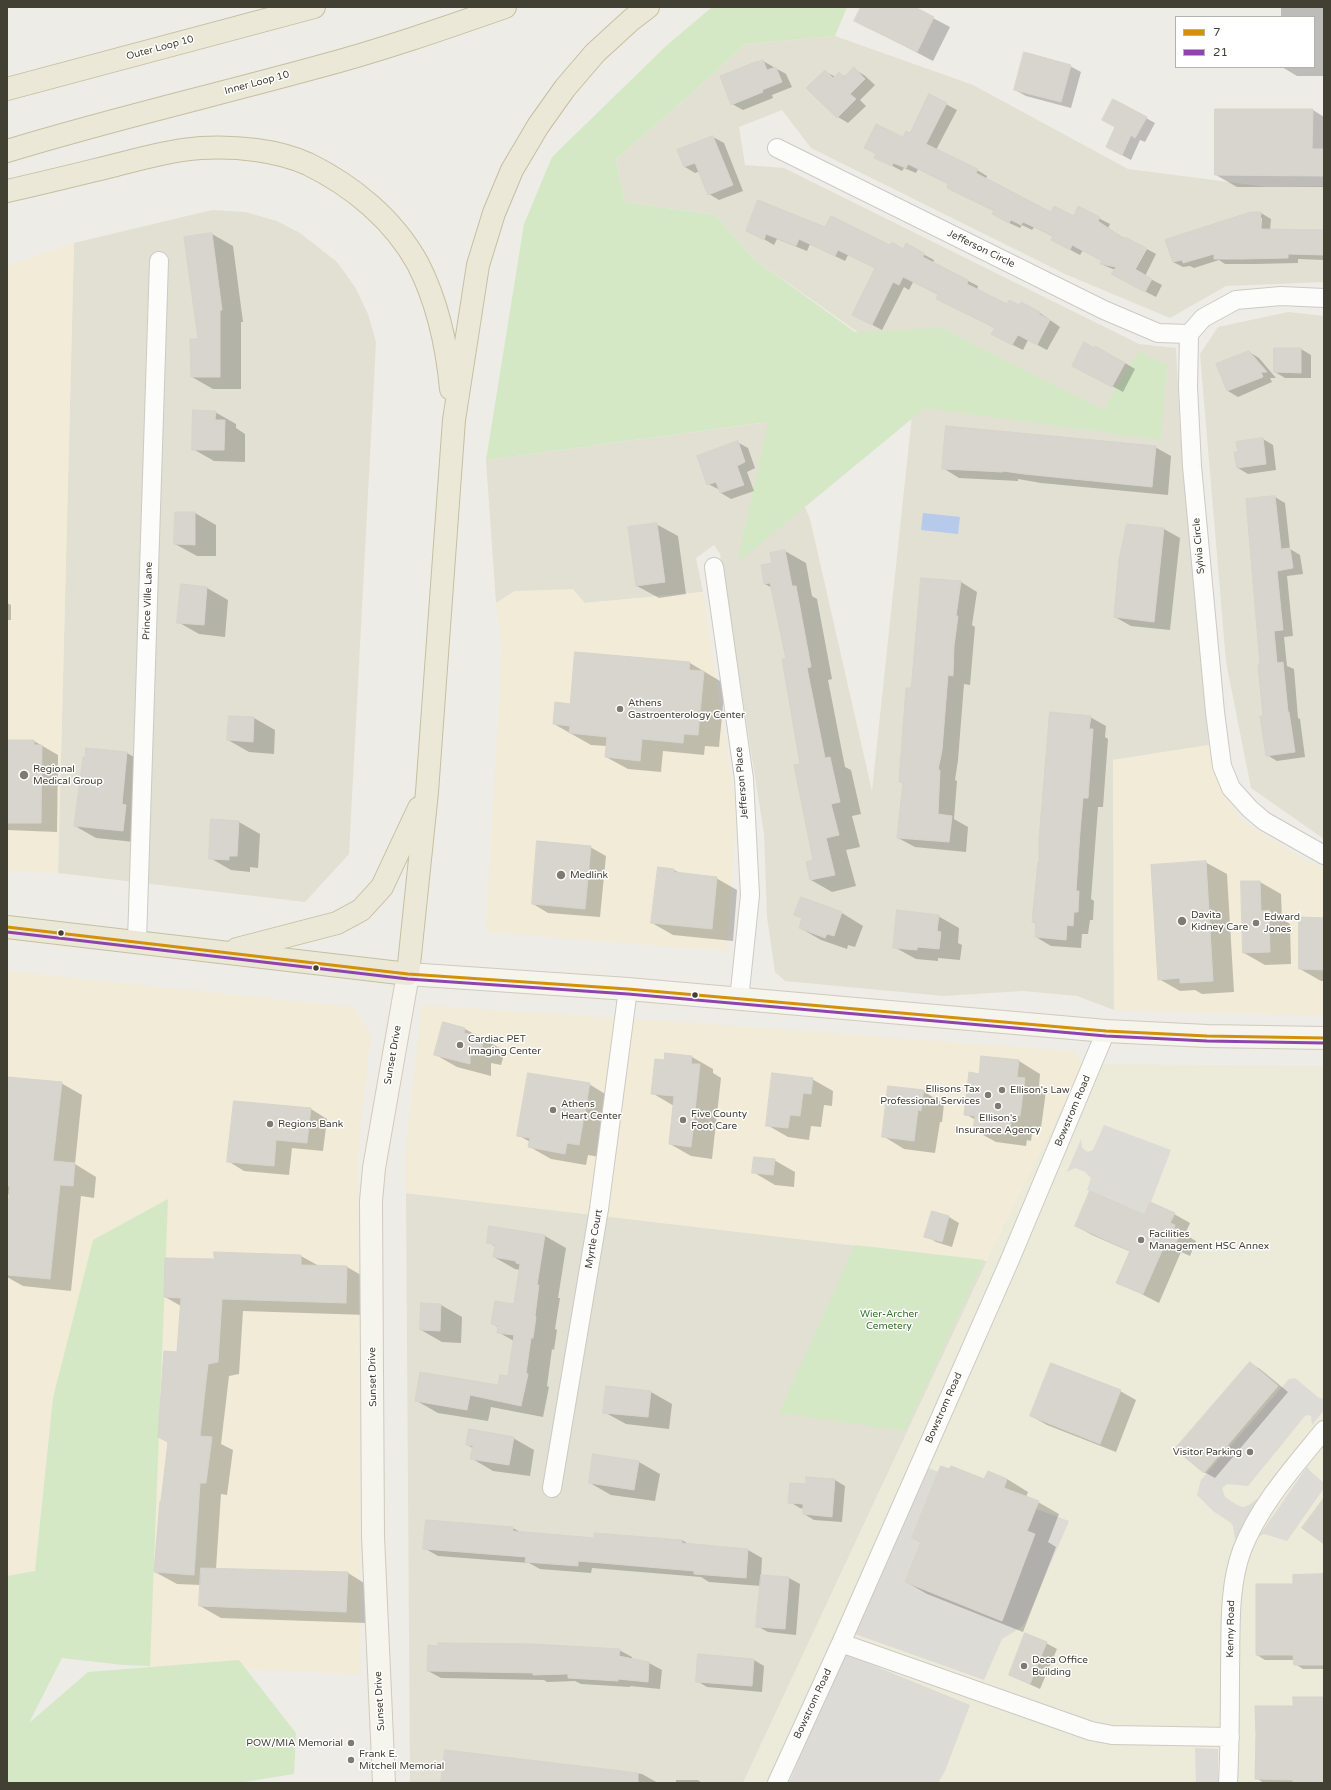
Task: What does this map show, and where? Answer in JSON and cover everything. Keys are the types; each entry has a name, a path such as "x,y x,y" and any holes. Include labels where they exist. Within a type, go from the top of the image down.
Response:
{"highway":[{"name":"Outer Loop 10","path":"7,89 314,7"},
{"name":"Inner Loop 10","path":"7,151 111,121 316,68 424,35 505,7"},
{"path":"7,927 137,941 408,974 427,792 454,420 478,265 494,213 512,170 538,126 565,88 595,53 631,20 648,7"},
{"path":"7,192 148,157 201,148 241,148 278,155 307,164 342,184 368,203 396,231 418,264 433,298 443,331 449,367 454,420"},
{"path":"225,952 337,923 361,910 382,887 427,792"}],"main road":[{"path":"408,974 628,989 739,1000 1106,1031 1207,1036 1324,1038"},
{"name":"Sunset Drive","path":"384,1783 373,1536 371,1201 374,1168 408,974"}],"street":[{"name":"Jefferson Circle","path":"777,148 1104,310 1158,333 1189,334"},
{"name":"Prince Ville Lane","path":"137,941 159,261"},
{"path":"1189,334 1203,318 1236,300 1281,296 1324,298"},
{"name":"Sylvia Circle","path":"1189,334 1188,387 1192,466 1215,712 1222,766 1231,788 1250,809 1264,821 1324,855"},
{"name":"Jefferson Place","path":"714,566 745,794 750,895 739,1000"},
{"name":"Myrtle Court","path":"552,1488 599,1208 628,989"},
{"name":"Bowstrom Road","path":"777,1783 841,1643 1012,1255 1106,1031"},
{"name":"Kenny Road","path":"1228,1783 1230,1737 1231,1606 1235,1577 1242,1551 1269,1499 1324,1430"},
{"path":"841,1643 1091,1731 1112,1735 1230,1737"}],"shaded area":[{"path":"835,36 973,85 1128,169 1268,187 1324,186 1324,282 1226,286 1170,318 1065,274 811,148 782,110 739,127 745,165 784,168 1139,344 1176,348 1180,429 1209,745 1113,760 1114,1010 1077,996 1023,991 944,996 785,981 775,972 767,917 764,834 720,554 714,545 696,558 703,592 585,603 515,591 496,603 486,460 769,422 810,519 872,791 913,406 886,352 754,259 716,215 625,202 616,159 688,97 745,44"},
{"path":"212,210 245,212 277,221 300,233 337,262 355,287 368,314 376,342 349,854 305,902 58,873 74,243"},
{"path":"74,243 58,873 7,871 7,266"},
{"path":"1288,312 1324,316 1324,839 1251,788 1226,662 1200,354 1218,327"},
{"path":"573,589 585,603 703,592 736,809 728,951 486,932 502,647 496,603 515,591"},
{"path":"1209,745 1214,768 1223,793 1243,821 1303,859 1324,868 1324,1016 1114,1010 1113,760"},
{"path":"7,971 353,1007 371,1034 358,1152 361,1674 123,1665 7,1651"},
{"path":"422,1005 712,1024 1073,1051 1084,1064 987,1261 406,1193 406,1145"},
{"path":"1084,1064 1324,1066 1324,1783 743,1783 987,1261"},
{"path":"1104,1125 1171,1150 1146,1215 1087,1190 1091,1178 1085,1172 1075,1168 1067,1172 1081,1139 1082,1148 1088,1152 1093,1150"},
{"path":"406,1193 987,1261 743,1783 410,1783"},
{"name":"Visitor Parking","path":"1295,1378 1319,1398 1324,1399 1324,1410 1312,1425 1311,1416 1305,1416 1248,1486 1227,1484 1222,1488 1225,1497 1243,1507 1249,1505 1258,1498 1235,1540 1233,1526 1231,1523 1213,1511 1197,1495 1201,1480 1289,1379"},
{"path":"925,1467 939,1472 912,1538 921,1542 905,1582 1001,1621 1035,1534 1027,1531 1036,1509 1069,1521 1025,1623 1020,1628 1002,1639 984,1680 852,1633"},
{"path":"1307,1467 1324,1483 1324,1488 1287,1541 1264,1534 1259,1536"},
{"path":"843,1653 970,1705 945,1771 938,1783 789,1783"},
{"path":"1195,1748 1218,1749 1218,1783 1196,1783"}],"green space":[{"path":"712,7 847,7 835,36 745,44 688,97 616,159 625,202 716,215 754,259 855,332 942,328 1103,410 1139,351 1167,365 1161,440 925,408 737,563 768,422 486,460 524,224 552,157 666,46"},
{"path":"168,1199 150,1666 123,1665 62,1658 29,1723 88,1672 239,1660 296,1733 294,1774 238,1783 7,1783 7,1576 35,1571 53,1398 93,1240"},
{"name":"Wier-Archer Cemetery","path":"855,1245 984,1260 905,1431 779,1413"}],"water":[{"path":"923,513 960,517 958,534 921,530"}],"building":[{"path":"861,7 915,7 934,17 917,52 854,21"},
{"path":"1024,52 1071,65 1061,102 1014,90"},
{"path":"763,60 767,70 776,67 782,82 762,90 763,92 731,105 720,76"},
{"path":"854,67 865,79 850,94 856,99 837,118 806,88 825,70 833,78 839,72 844,77"},
{"path":"929,94 947,103 926,144 978,169 976,173 1051,212 1054,206 1074,216 1078,206 1100,217 1098,221 1124,239 1125,237 1146,248 1135,269 1152,279 1145,292 1111,274 1116,267 1100,264 1102,261 1072,245 1070,250 1051,240 1053,236 1023,222 1021,225 1011,220 1009,223 992,214 994,211 947,188 948,184 908,164 906,168 893,163 892,166 874,158 876,154 864,148 876,124 903,137 906,131 910,133"},
{"path":"1113,99 1147,117 1135,138 1131,135 1122,155 1106,147 1115,127 1102,120"},
{"path":"1215,109 1313,109 1312,149 1324,149 1324,176 1215,175"},
{"path":"713,136 733,185 708,195 695,163 684,167 677,150"},
{"path":"758,200 825,227 831,216 890,245 892,242 903,249 906,243 924,253 923,257 968,280 967,284 1007,304 1009,300 1019,305 1021,302 1040,312 1039,314 1050,320 1037,345 1018,335 1012,345 991,334 995,328 936,299 938,294 903,277 899,285 893,282 872,325 852,315 875,268 838,250 835,256 799,239 796,246 766,234 764,240 746,231"},
{"path":"1251,212 1261,212 1260,229 1324,230 1324,255 1288,254 1288,258 1214,259 1214,254 1183,263 1182,260 1173,262 1165,240"},
{"path":"212,233 222,310 220,310 220,377 191,377 190,339 198,339 184,237"},
{"path":"1084,342 1094,348 1095,346 1125,363 1112,387 1072,366"},
{"path":"1274,348 1301,348 1301,373 1274,372"},
{"path":"1249,351 1267,372 1261,372 1263,377 1227,391 1216,364"},
{"path":"193,410 216,411 215,420 225,420 224,450 192,450"},
{"path":"946,426 1156,446 1152,487 1003,471 942,469"},
{"path":"1263,438 1266,464 1237,468 1234,452 1238,452 1236,442"},
{"path":"738,441 745,462 737,466 744,485 720,493 716,482 707,485 697,456"},
{"path":"1275,496 1281,549 1290,548 1293,568 1277,571 1283,630 1274,631 1277,663 1283,662 1288,712 1295,752 1266,756 1260,716 1263,716 1258,665 1260,664 1246,499"},
{"path":"175,512 195,512 195,545 174,544"},
{"path":"657,523 665,582 636,586 628,527"},
{"path":"1127,524 1164,528 1154,622 1114,617 1119,560"},
{"path":"785,550 792,586 796,586 811,667 807,668 825,758 830,757 840,802 831,804 839,835 826,838 835,875 810,880 806,862 813,860 794,765 800,764 782,659 786,659 770,583 764,584 761,565 772,563 770,553"},
{"path":"921,578 961,581 956,616 958,616 954,646 953,676 948,675 942,750 938,770 940,770 938,814 952,816 949,842 897,838 903,782 899,782 906,688 911,688"},
{"path":"181,584 207,587 204,625 177,623"},
{"name":"Athens Gastroenterology Center","path":"575,652 690,662 689,670 704,671 698,735 684,734 683,743 642,739 640,761 605,757 607,737 569,733 570,726 553,724 555,702 570,704"},
{"path":"1050,712 1091,716 1089,729 1093,729 1088,798 1083,798 1080,832 1076,891 1079,891 1078,912 1074,912 1073,926 1067,925 1066,940 1035,937 1036,922 1032,922 1039,862 1039,841"},
{"path":"229,716 254,717 253,742 227,740"},
{"name":"Regional Medical Group","path":"7,740 34,740 34,745 42,745 41,823 7,823"},
{"path":"86,748 127,752 122,804 126,805 123,831 74,826 83,757 85,757"},
{"path":"211,819 239,821 237,856 229,856 229,860 209,859"},
{"name":"Medlink","path":"537,841 591,846 585,909 532,904"},
{"name":"Davita Kidney Care","path":"1206,861 1213,981 1180,983 1180,978 1158,980 1151,865"},
{"path":"658,867 674,869 674,872 717,877 712,929 651,923"},
{"name":"Edward Jones","path":"1241,881 1260,881 1261,911 1269,910 1270,952 1243,953"},
{"path":"801,897 842,912 834,936 827,934 825,938 799,928 802,918 794,915"},
{"path":"897,910 939,915 937,931 941,932 939,949 917,947 917,950 893,948"},
{"path":"1299,917 1324,918 1324,970 1299,969"},
{"name":"Cardiac PET Imaging Center","path":"443,1022 465,1028 464,1033 484,1038 480,1054 470,1051 470,1064 434,1055"},
{"name":"Five County Foot Care","path":"665,1053 692,1056 691,1064 700,1064 691,1147 669,1144 674,1096 651,1094 655,1059 664,1060"},
{"path":"981,1056 1019,1060 1017,1077 1025,1078 1020,1116 1012,1115 1010,1129 1006,1129 1005,1134 973,1130 975,1116 964,1115 969,1072 979,1074"},
{"name":"Athens Heart Center","path":"528,1073 590,1083 579,1145 567,1143 565,1154 528,1147 530,1138 517,1136"},
{"path":"772,1073 813,1078 811,1094 803,1093 800,1116 790,1115 788,1128 766,1126"},
{"path":"7,1077 62,1082 53,1161 75,1163 73,1186 60,1185 50,1279 7,1275 7,1215 10,1186 7,1186"},
{"path":"888,1086 924,1090 921,1111 918,1110 914,1141 882,1137"},
{"name":"Regions Bank","path":"234,1101 311,1108 307,1143 276,1140 274,1166 227,1162"},
{"path":"754,1157 775,1159 773,1175 752,1173"},
{"name":"Facilities Management HSC Annex","path":"1090,1191 1145,1215 1150,1202 1175,1213 1170,1223 1175,1225 1174,1228 1181,1231 1174,1248 1165,1244 1143,1294 1116,1283 1130,1251 1075,1226"},
{"path":"932,1211 949,1216 942,1242 924,1237"},
{"path":"489,1226 545,1235 537,1285 539,1285 536,1317 533,1338 531,1338 526,1373 528,1374 521,1406 470,1395 467,1410 415,1401 420,1372 498,1385 500,1375 508,1376 514,1335 497,1333 498,1326 491,1324 495,1301 514,1304 520,1264 516,1263 516,1261 493,1257 495,1245 487,1243"},
{"path":"214,1252 301,1255 301,1265 347,1266 346,1303 222,1299 218,1362 208,1364 200,1436 212,1437 206,1483 200,1483 194,1575 154,1572 160,1501 168,1442 158,1437 164,1351 177,1352 181,1298 164,1297 165,1258 214,1259"},
{"path":"421,1303 441,1304 440,1331 420,1330"},
{"path":"1250,1362 1278,1386 1204,1473 1175,1449"},
{"path":"1051,1363 1121,1390 1100,1444 1030,1416"},
{"path":"606,1386 651,1391 648,1417 603,1413"},
{"path":"469,1429 514,1437 509,1465 470,1459 473,1446 466,1445"},
{"path":"593,1454 639,1461 634,1490 589,1483"},
{"path":"941,1466 949,1469 951,1466 984,1479 988,1471 1007,1479 1004,1488 1039,1501 1027,1531 1035,1534 1002,1621 905,1582 921,1542 912,1538"},
{"path":"806,1477 835,1479 832,1517 803,1514 803,1504 788,1503 790,1483 806,1484"},
{"path":"1324,1498 1324,1544 1302,1528"},
{"path":"426,1520 513,1527 513,1531 594,1538 594,1533 682,1540 682,1543 748,1549 746,1578 694,1574 694,1571 578,1561 578,1566 525,1562 526,1557 423,1549"},
{"path":"201,1568 348,1572 346,1612 199,1606"},
{"path":"1324,1574 1324,1665 1294,1665 1293,1655 1256,1655 1256,1584 1293,1584 1293,1575"},
{"path":"761,1575 789,1577 785,1629 756,1627"},
{"name":"Deca Office Building","path":"1025,1633 1047,1642 1030,1684 1009,1675"},
{"path":"438,1643 532,1644 620,1649 619,1656 649,1662 648,1682 618,1679 618,1681 568,1678 568,1674 533,1675 533,1673 427,1671 428,1645 438,1646"},
{"path":"698,1654 754,1659 752,1686 696,1682"},
{"path":"1293,1697 1324,1697 1324,1783 1293,1783 1293,1780 1255,1779 1255,1706 1293,1706"},
{"path":"445,1750 638,1773 638,1783 441,1783"}],"transit line":[{"name":"7","path":"7,927 408,974 628,989 1106,1031 1207,1036 1324,1038"},
{"name":"21","path":"7,932 408,979 628,994 1106,1036 1207,1041 1324,1043"}],"place":[{"name":"Athens Gastroenterology Center","path":"620,709"},
{"name":"Regional Medical Group","path":"24,775"},
{"name":"Medlink","path":"561,875"},
{"name":"Davita Kidney Care","path":"1182,921"},
{"name":"Edward Jones","path":"1256,923"},
{"name":"Cardiac PET Imaging Center","path":"460,1045"},
{"name":"Ellison's Law","path":"1002,1090"},
{"name":"Ellisons Tax Professional Services","path":"988,1095"},
{"name":"Ellison's Insurance Agency","path":"998,1106"},
{"name":"Athens Heart Center","path":"553,1110"},
{"name":"Five County Foot Care","path":"683,1120"},
{"name":"Regions Bank","path":"270,1124"},
{"name":"Facilities Management HSC Annex","path":"1141,1240"},
{"name":"Visitor Parking","path":"1250,1452"},
{"name":"Deca Office Building","path":"1024,1666"},
{"name":"POW/MIA Memorial","path":"351,1743"},
{"name":"Frank E. Mitchell Memorial","path":"351,1760"}]}
